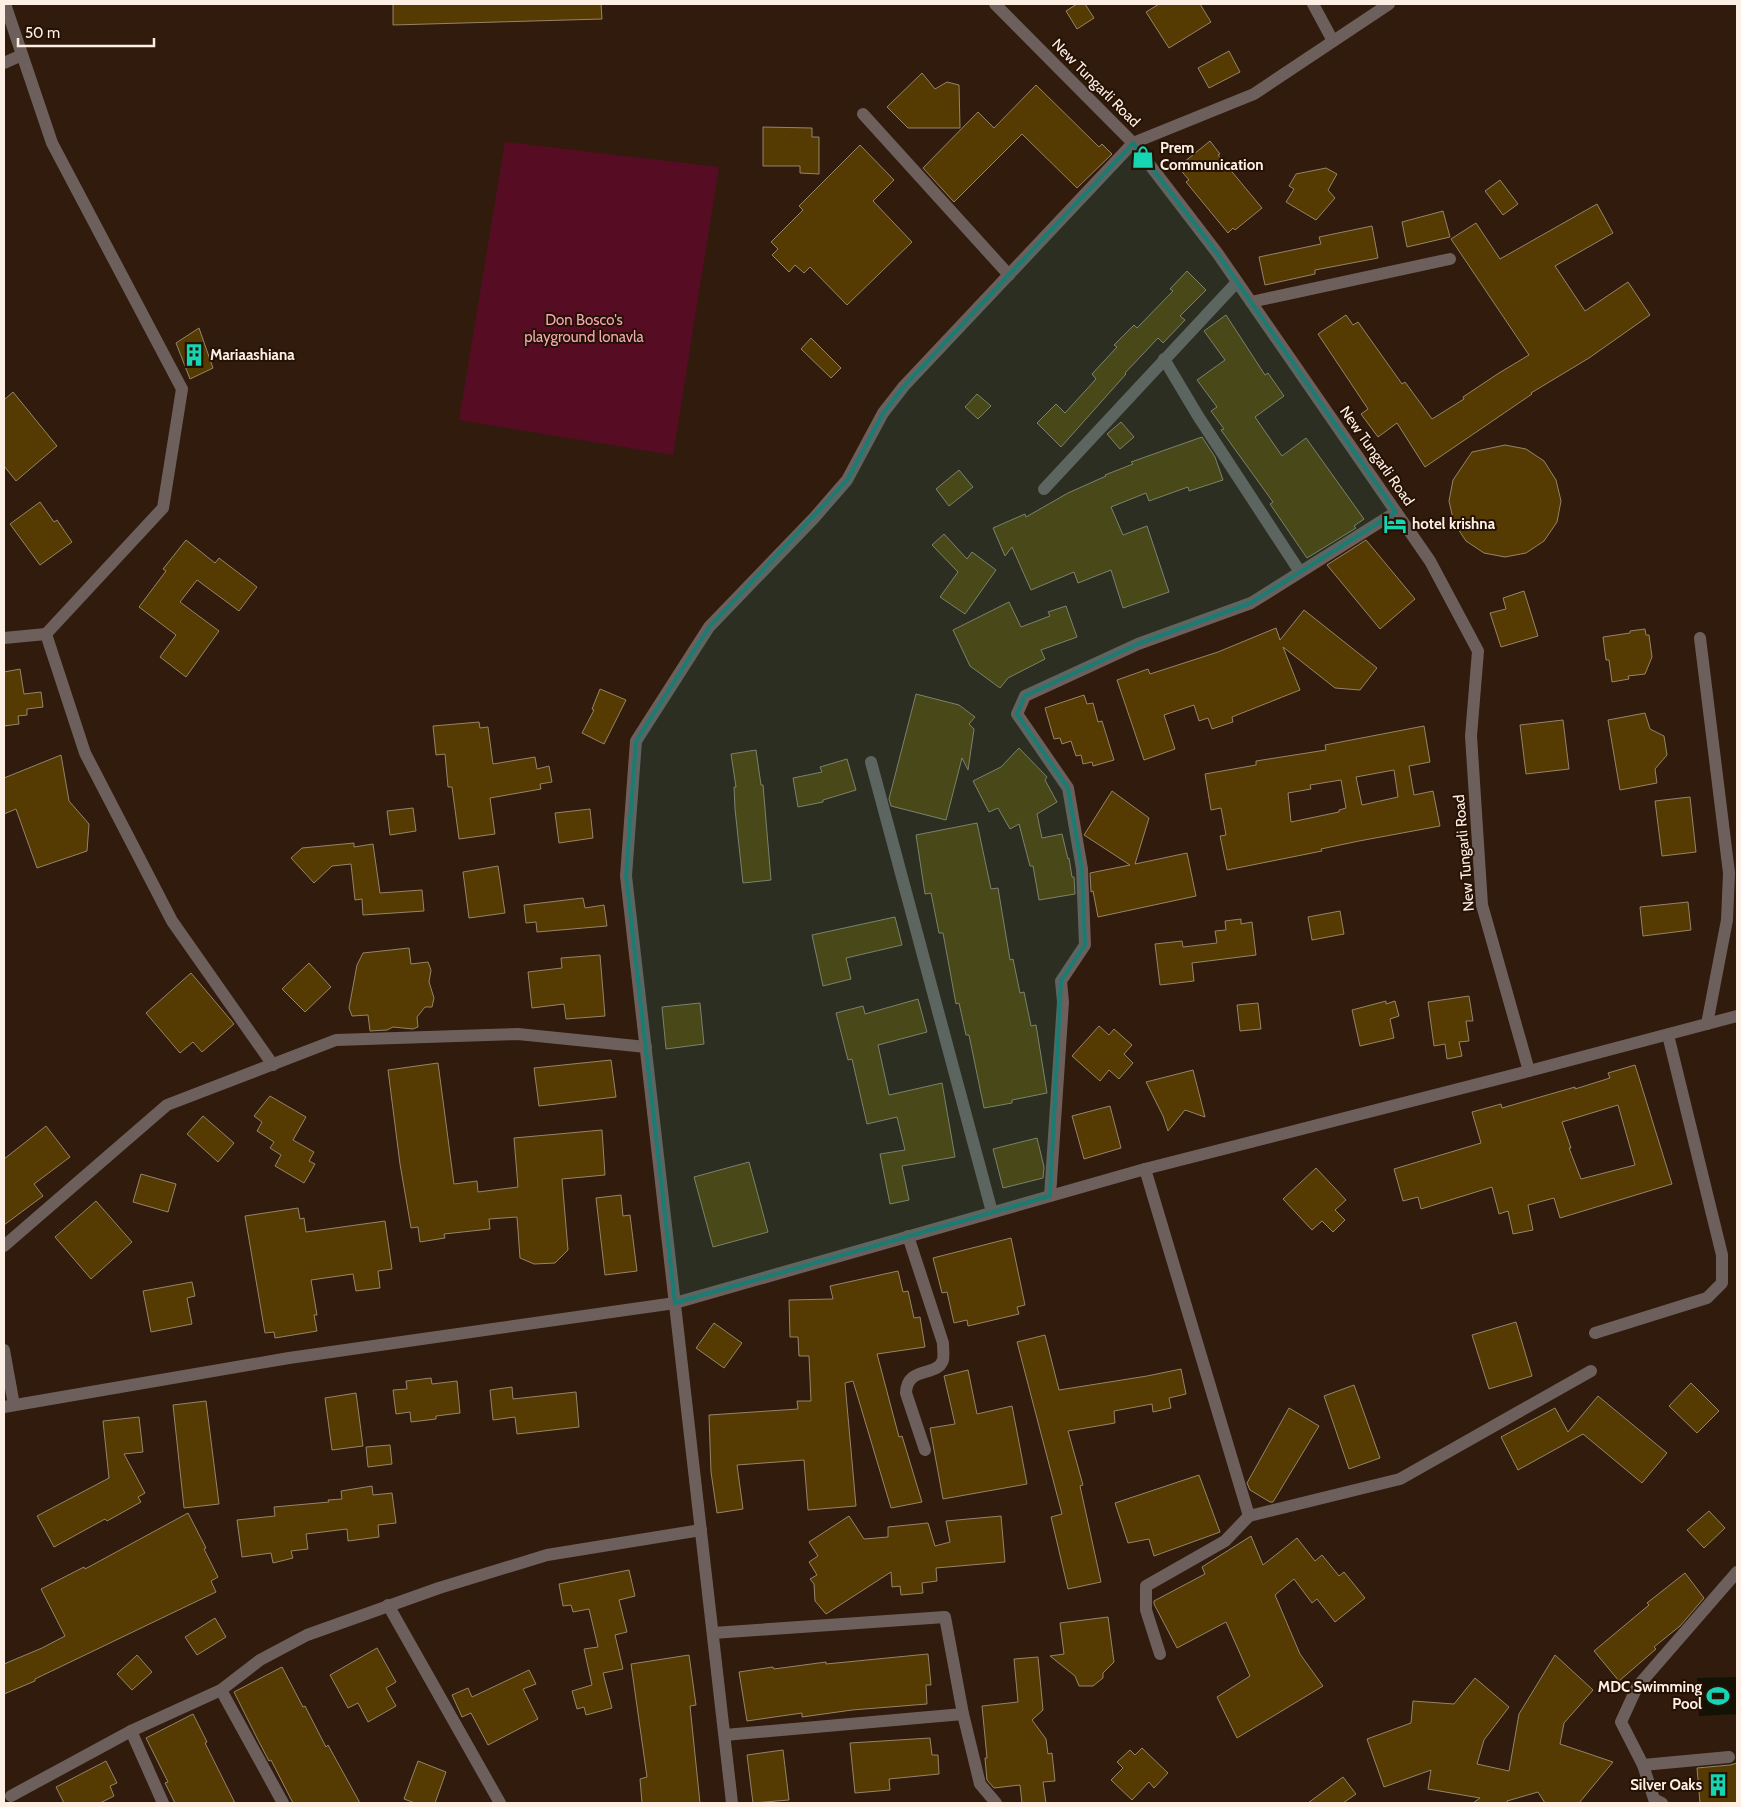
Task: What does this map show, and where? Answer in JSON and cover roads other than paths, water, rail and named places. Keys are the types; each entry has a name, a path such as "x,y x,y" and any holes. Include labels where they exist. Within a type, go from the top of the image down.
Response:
{"street":[{"path":"4,638 46,634 163,508 182,389 52,143 5,4"},
{"name":"New Tungarli Road","path":"995,4 1133,143 1237,282 1430,561 1478,651 1470,736 1482,905 1528,1072"},
{"path":"1313,4 1333,41"},
{"path":"732,1803 626,876 636,742 709,626 814,518 847,480 883,413 898,393 1133,143 1254,94 1389,4"},
{"path":"4,63 22,55"},
{"path":"863,114 1009,275"},
{"path":"1251,302 1450,259"},
{"path":"1044,489 1237,282"},
{"path":"1164,359 1198,416 1300,572"},
{"path":"1050,1196 1062,1002 1061,981 1085,945 1082,869 1068,788 1017,714 1025,696 1138,644 1251,603 1396,512"},
{"path":"46,634 85,753 172,921 272,1065"},
{"path":"1700,638 1729,873 1727,920 1707,1024"},
{"path":"871,762 992,1212"},
{"path":"4,1350 9,1406 289,1358 675,1303 1145,1169 1528,1072 1737,1016"},
{"path":"4,1246 167,1105 336,1040 518,1034 646,1047"},
{"path":"1595,1333 1707,1298 1722,1284 1722,1255 1668,1035"},
{"path":"1145,1169 1249,1516"},
{"path":"908,1236 943,1343 944,1359 940,1366 917,1374 910,1378 906,1384 906,1393 925,1450"},
{"path":"1160,1654 1146,1610 1146,1586 1225,1541 1249,1516 1400,1479 1591,1371"},
{"path":"10,1799 131,1731 221,1690 260,1660 307,1635 388,1605 547,1555 701,1530"},
{"path":"1662,1803 1654,1799 1643,1765 1621,1722 1637,1687 1737,1572"},
{"path":"388,1605 500,1803"},
{"path":"713,1633 945,1617 963,1714 980,1784 996,1803"},
{"path":"221,1690 283,1803"},
{"path":"724,1735 963,1714"},
{"path":"131,1731 163,1803"},
{"path":"1643,1765 1729,1757"}],"place":[{"name":"Prem Communication","path":"1143,157"},
{"name":"Mariaashiana","path":"194,355"},
{"name":"hotel krishna","path":"1395,524"},
{"name":"MDC Swimming Pool","path":"1718,1696"},
{"name":"Silver Oaks","path":"1718,1785"}],"park label":[{"name":"Don Bosco's playground lonavla","path":"584,328"}]}
